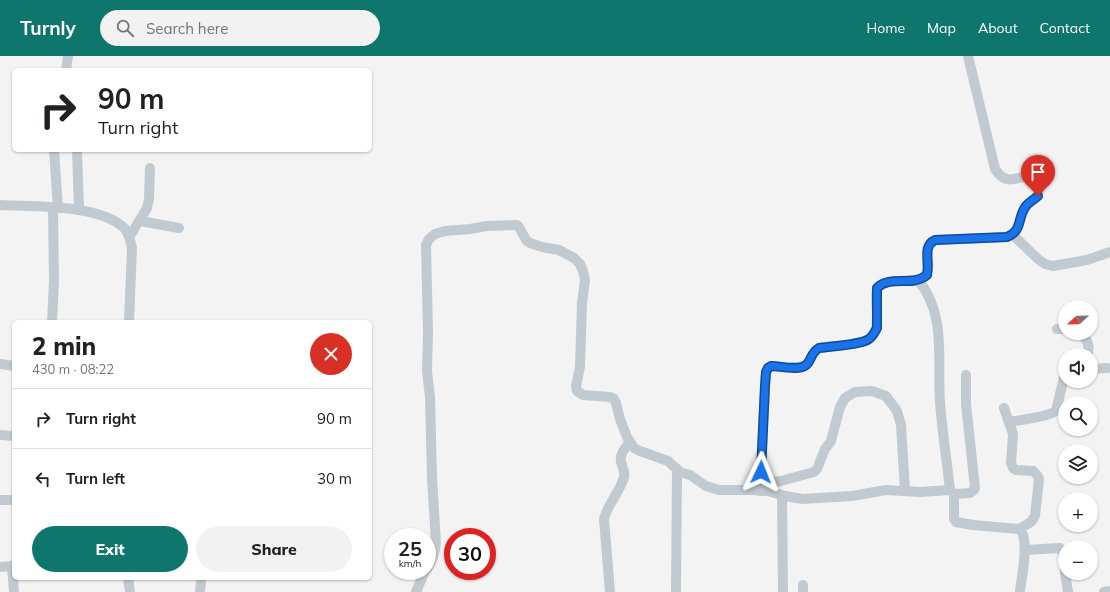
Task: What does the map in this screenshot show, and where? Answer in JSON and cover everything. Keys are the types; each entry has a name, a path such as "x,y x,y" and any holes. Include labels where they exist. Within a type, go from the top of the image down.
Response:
{"street":[{"path":"66,68 68,56"},
{"path":"760,488 765,386 766,372 768,368 771,366 804,367 808,364 815,350 819,348 862,342 869,339 877,328 877,288 886,282 918,280 927,275 929,270 928,246 930,242 935,240 1007,237 1013,234 1017,229 1026,206 1038,196 1039,191 1036,182 1032,178 1004,179 995,169 968,56"},
{"path":"52,320 56,208 54,152"},
{"path":"77,152 80,210"},
{"path":"130,236 148,208 150,168"},
{"path":"0,205 80,210 96,213 123,227 130,236 132,248 129,320"},
{"path":"140,221 179,228"},
{"path":"435,528 430,397 427,371 428,332 426,245 435,234 450,230 487,226 516,225 519,227 530,244 559,250 574,258 580,264 585,280 582,303 580,367 576,386 577,390 583,395 610,397 614,399 620,419 634,448 674,464 677,469 712,488 719,490 750,490 760,488 814,472 817,469 825,449 831,441 840,407 845,398 848,395 859,391 872,391 886,396 897,411 900,425 905,490"},
{"path":"1013,234 1038,259 1045,264 1053,266 1087,260 1110,252"},
{"path":"918,280 930,298 935,314 940,352 940,407 952,492 954,519 956,522 1019,529 1032,522 1039,480 1033,471 1016,470 1013,468 1011,463 1014,439 1004,408"},
{"path":"0,364 12,366"},
{"path":"1098,369 1107,368"},
{"path":"760,488 782,496 802,499 852,496 886,490 970,493 975,488 966,404 966,376"},
{"path":"1009,422 1052,414 1056,410 1061,388"},
{"path":"0,435 12,436"},
{"path":"610,592 604,519 606,511 624,476 624,470 620,457 623,450 630,442"},
{"path":"676,592 677,469"},
{"path":"782,496 783,592"},
{"path":"0,500 12,500"},
{"path":"1019,529 1024,535 1025,550 1020,592"},
{"path":"1025,550 1058,548"},
{"path":"0,567 12,566"},
{"path":"14,580 14,592"},
{"path":"128,580 130,592"},
{"path":"416,592 421,580"},
{"path":"1066,580 1068,592"},
{"path":"1104,592 1110,591"}],"route":[{"path":"761,472 765,386 766,372 768,368 771,366 804,367 808,364 815,350 819,348 862,342 869,339 877,328 877,288 886,282 918,280 927,275 929,270 928,246 930,242 935,240 1007,237 1013,234 1017,229 1026,206 1038,196"}]}
